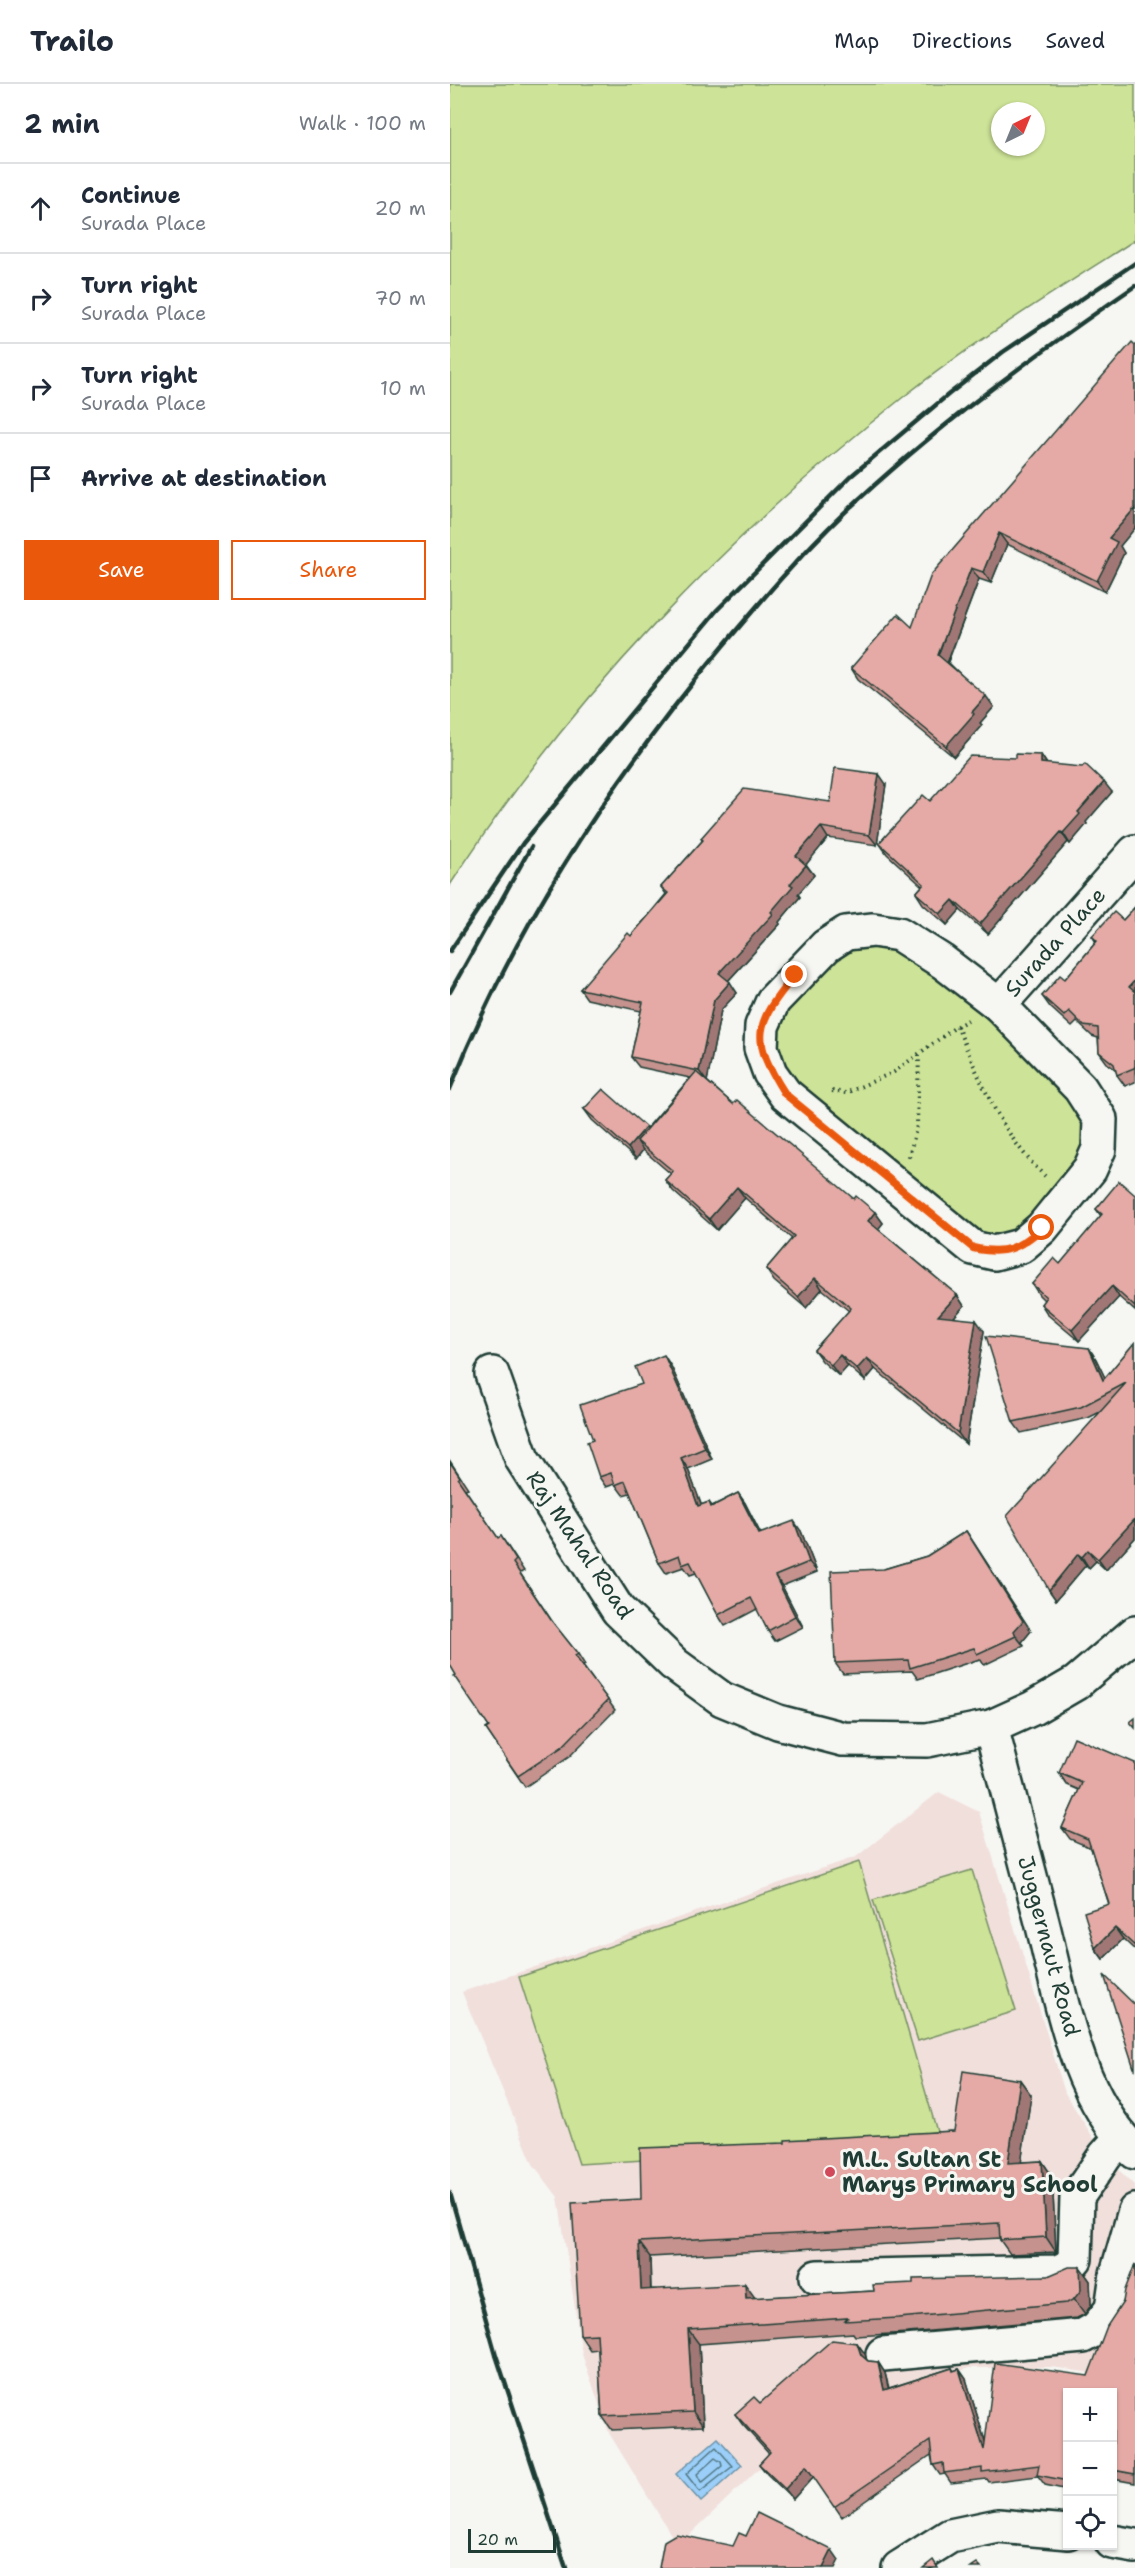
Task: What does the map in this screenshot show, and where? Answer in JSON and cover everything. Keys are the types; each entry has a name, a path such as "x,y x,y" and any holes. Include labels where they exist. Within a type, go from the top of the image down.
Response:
{"street":[{"name":"Surada Place","path":"999,1005 1135,852"},
{"name":"Surada Place","path":"873,930 899,934 943,962 999,1005 1080,1088 1100,1119 1099,1149 1090,1169 1042,1228 1021,1246 994,1253 973,1248 902,1188 785,1094 770,1073 761,1048 762,1026 774,1000 826,946 846,933 873,930"},
{"name":"Raj Mahal Road","path":"492,1374 522,1459 618,1610 674,1664 722,1699 778,1722 843,1739 927,1740 991,1727 1033,1708 1076,1683 1135,1633"},
{"name":"Juggernaut Road","path":"991,1727 1069,2030 1092,2093 1128,2145"},
{"path":"817,2277 1058,2272 1075,2259 1077,2198 1105,2156 1128,2145"},
{"path":"883,2354 1083,2336 1105,2320 1112,2309 1117,2274 1135,2211"},
{"path":"899,2568 950,2536 998,2526 1063,2532"},
{"path":"1117,2543 1135,2546"}],"path":[{"path":"823,1089 846,1093 894,1072 957,1026 999,1005"},
{"path":"957,1026 992,1108 1030,1163 1067,1197"},
{"path":"902,1188 917,1125 919,1054"}],"shaded area":[{"name":"M.L. Sultan St Marys Primary School","path":"939,1792 979,1812 1065,2093 1105,2156 1135,2186 1135,2278 1097,2374 1052,2367 969,2368 821,2420 754,2473 678,2546 609,2433 582,2354 558,2197 533,2164 462,1992 856,1857"}],"green space":[{"path":"450,84 1135,84 1135,240 1017,316 930,377 838,451 775,506 714,563 600,685 497,816 450,885"},
{"path":"851,945 896,947 998,1022 1059,1077 1087,1129 1086,1148 1049,1206 1013,1232 991,1236 961,1226 800,1090 780,1059 774,1039 775,1020"},
{"path":"859,1862 940,2142 579,2164 519,1977"},
{"path":"972,1870 1016,2011 918,2041 873,1900"}],"water":[{"path":"718,2438 742,2465 701,2502 676,2474"}],"building":[{"path":"1132,342 1135,345 1135,508 1109,538 1117,542 1097,581 999,533 983,572 971,568 938,655 986,696 972,712 974,714 946,746 851,668 898,614 912,627 931,575"},
{"path":"1016,754 1041,755 1041,763 1082,767 1085,764 1104,782 1078,812 1080,814 1063,833 1061,832 980,924 953,900 940,914 916,893 924,884 879,843 923,795 930,801 970,756 1016,758"},
{"path":"835,768 879,774 869,835 821,827 796,856 806,865 790,884 793,886 771,912 773,914 719,973 730,982 714,1000 699,1071 631,1057 643,1002 580,989 628,933 631,936 668,893 661,887 744,789 830,802"},
{"path":"1135,907 1135,980 1129,987 1135,992 1135,1066 1117,1075 1114,1064 1099,1052 1098,1028 1084,1026 1069,1011 1064,1016 1042,996 1060,975 1065,979 1097,941 1092,936 1114,912 1123,920"},
{"path":"696,1072 733,1104 737,1100 854,1199 856,1196 875,1212 868,1221 957,1295 938,1316 976,1320 958,1433 867,1358 857,1369 840,1355 831,1365 814,1350 851,1308 815,1278 798,1297 766,1269 794,1236 737,1187 709,1219 665,1180 673,1171 637,1141"},
{"path":"603,1089 646,1127 628,1148 584,1109"},
{"path":"1119,1181 1135,1195 1135,1307 1112,1286 1072,1330 1041,1304 1046,1297 1032,1284 1054,1258 1060,1264 1102,1214 1096,1209"},
{"path":"986,1336 1089,1348 1103,1380 1135,1342 1135,1519 1098,1559 1088,1550 1082,1557 1078,1554 1049,1590 1007,1516 1126,1383 1081,1407 1013,1422"},
{"path":"664,1355 705,1448 681,1458 698,1506 709,1502 711,1507 738,1493 759,1534 794,1521 809,1562 775,1576 795,1616 768,1631 751,1598 718,1615 690,1562 682,1565 679,1555 659,1563 625,1481 615,1485 611,1473 599,1477 587,1442 593,1440 580,1405 642,1384 635,1367"},
{"path":"450,1462 460,1477 458,1479 498,1538 501,1536 516,1560 513,1563 551,1620 578,1654 575,1656 608,1700 562,1747 518,1776 486,1729 489,1727 454,1676 456,1675 450,1665"},
{"path":"966,1531 1023,1621 1014,1631 1016,1636 977,1654 974,1648 910,1668 908,1660 835,1663 831,1571 884,1569 927,1556"},
{"path":"1135,1718 1135,1728 1130,1722"},
{"path":"1074,1737 1135,1763 1135,1946 1115,1928 1095,1948 1084,1912 1109,1904 1088,1839 1062,1828 1082,1783 1059,1773"},
{"path":"1104,1975 1135,2005 1135,2069 1134,2068"},
{"path":"963,2071 1020,2080 1008,2163 1042,2161 1046,2237 1000,2240 999,2223 639,2242 641,2290 745,2284 746,2298 874,2291 873,2285 913,2283 913,2279 1048,2276 1069,2267 1080,2267 1081,2290 1074,2299 1067,2303 898,2318 845,2321 848,2318 688,2329 693,2412 602,2416 597,2334 580,2335 572,2203 641,2199 640,2148 785,2143 785,2140 954,2131"},
{"path":"1135,2264 1135,2474 1117,2471 1117,2388 1063,2388 1063,2480 1037,2475 1039,2465 982,2472 982,2468 944,2473 943,2463 933,2465 930,2441 834,2507 806,2466 785,2489 759,2464 770,2452 735,2414 754,2397 760,2403 832,2340 857,2343 861,2355 868,2361 878,2362 884,2390 952,2368 953,2371 959,2369 984,2450 995,2363 1088,2376 1107,2326 1123,2302"},
{"path":"757,2513 832,2550 823,2568 659,2568 664,2541 676,2534 733,2546 739,2533 746,2536"},
{"path":"933,2560 938,2568 923,2568"}],"railway":[{"path":"450,951 523,843 717,610 851,476 949,394 1003,352 1135,263"},
{"path":"450,1089 504,970 569,857 643,749 682,697 752,612 827,530 912,452 984,394 1135,286"},
{"path":"450,992 531,847"},
{"path":"450,2193 496,2355 566,2568"}],"place":[{"name":"M.L. Sultan St Marys Primary School","path":"830,2172"}],"route":[{"path":"795,975 774,1000 762,1026 761,1048 770,1073 785,1094 973,1248 994,1253 1021,1246 1042,1228"}]}
